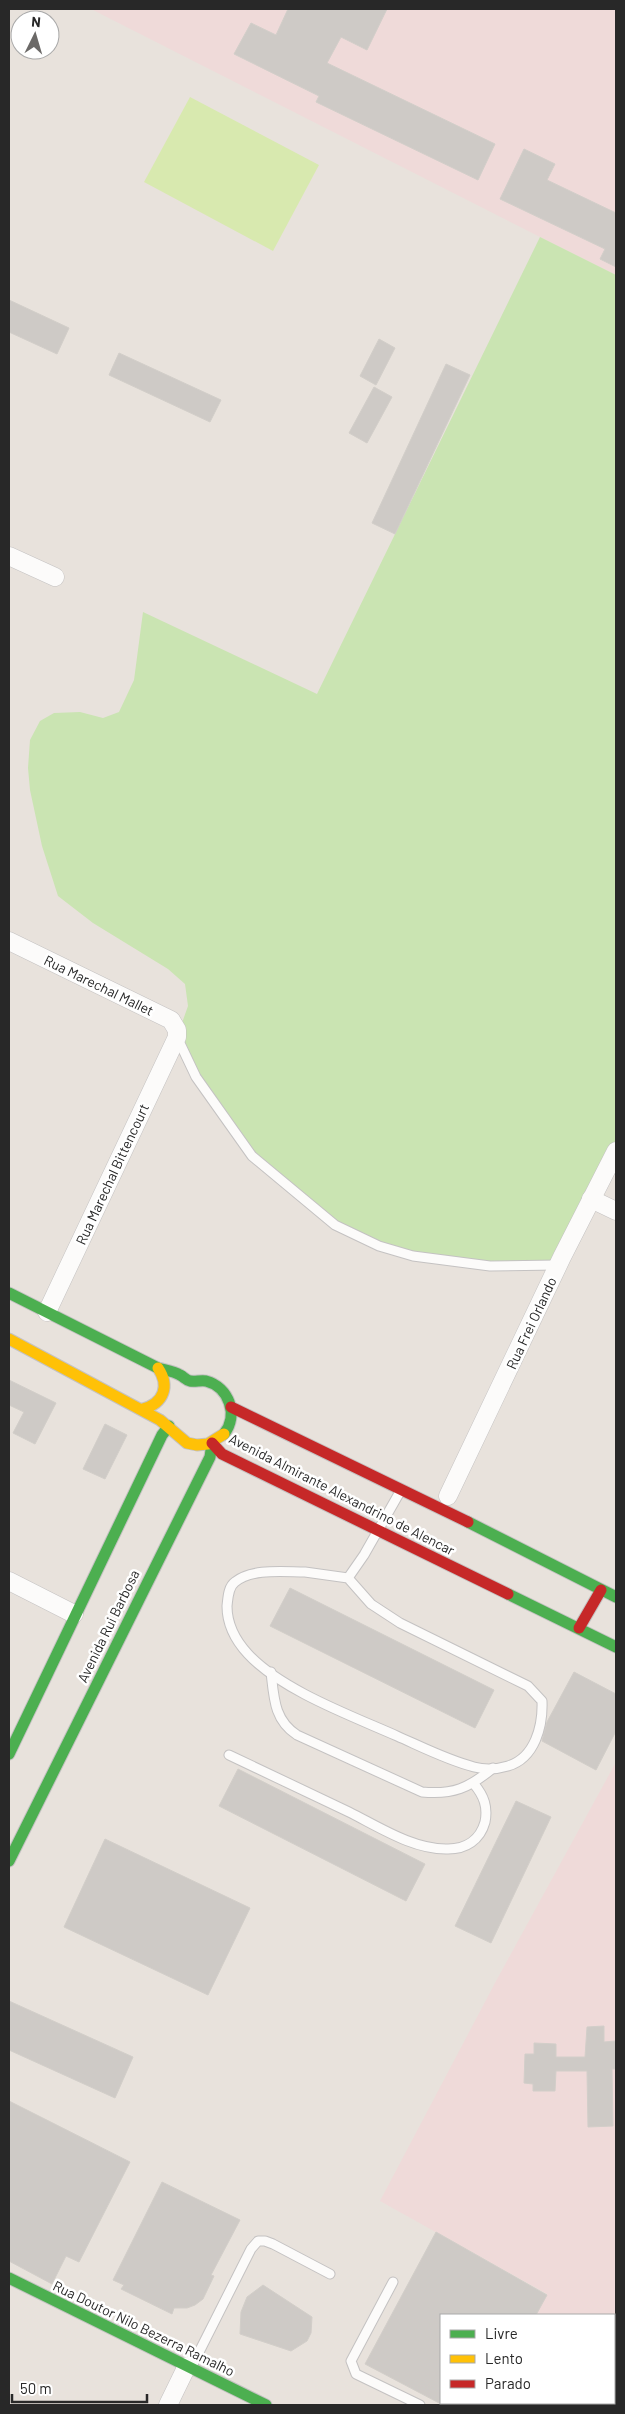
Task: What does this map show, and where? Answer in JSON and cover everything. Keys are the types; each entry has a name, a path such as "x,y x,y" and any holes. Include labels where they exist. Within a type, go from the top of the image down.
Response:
{"main road":[{"path":"9,1293 158,1368 180,1375 182,1386"},
{"name":"Avenida Almirante Alexandrino de Alencar","path":"9,1339 143,1409 169,1426 182,1441 197,1445 212,1443 222,1454 616,1647"},
{"path":"143,1409 158,1404 166,1390 163,1374 158,1368"},
{"path":"9,1754 74,1614 152,1456 169,1426 166,1408 182,1386 203,1380 216,1385 226,1394 231,1407"},
{"path":"127,1401 151,1430 152,1456"},
{"name":"Avenida Almirante Alexandrino de Alencar","path":"231,1407 402,1489 616,1597"},
{"name":"Avenida Rui Barbosa","path":"9,1861 210,1457 212,1443 221,1437 228,1428 231,1418 231,1407"},
{"path":"579,1628 602,1590"},
{"name":"Rua Doutor Nilo Bezerra Ramalho","path":"9,2278 266,2405"}],"street":[{"path":"9,556 55,577"},
{"name":"Rua Marechal Mallet","path":"9,941 171,1020 177,1030 177,1037"},
{"name":"Rua Marechal Bittencourt","path":"47,1312 177,1037"},
{"name":"Rua Frei Orlando","path":"448,1496 558,1265 616,1151"},
{"path":"591,1199 616,1211"},
{"path":"9,1581 74,1614"},
{"path":"168,2405 189,2367"}],"lane":[{"path":"177,1037 196,1076 252,1156 334,1225 379,1246 413,1256 490,1266 558,1265"},
{"path":"348,1578 402,1489"},
{"path":"305,1572 348,1578 371,1604 400,1623 528,1686 542,1701 543,1714 530,1753 510,1766 493,1768 476,1768 444,1757 297,1690 249,1654 233,1634 227,1611 228,1593 234,1582 250,1575 263,1573 305,1572"},
{"path":"271,1672 275,1706 279,1718 286,1728 297,1735 422,1792 438,1794 456,1791 474,1784 493,1768"},
{"path":"229,1755 410,1842 448,1850 465,1847 478,1838 484,1824 487,1810 483,1795 474,1784"},
{"path":"189,2367 251,2249 258,2241 273,2244 330,2274"},
{"path":"393,2282 350,2361 356,2374 420,2405"}],"shaded area":[{"path":"91,9 616,9 616,275 540,237"},
{"path":"616,1762 616,2389 615,2314 537,2314 547,2294 380,2201 495,1983"}],"green space":[{"path":"190,97 319,165 273,251 144,182"},
{"path":"540,237 616,275 616,1151 558,1265 490,1266 413,1256 335,1225 252,1156 177,1037 188,1006 185,984 168,969 93,923 58,896 42,846 30,790 28,768 30,740 40,721 54,713 80,712 103,718 119,712 134,680 143,612 317,694"}],"building":[{"path":"288,9 387,9 367,50 341,37 327,63 495,144 478,180 316,102 319,96 234,54 251,23 276,35"},
{"path":"524,149 555,164 547,180 616,213 616,267 600,259 605,249 500,199"},
{"path":"9,300 69,328 57,354 9,332"},
{"path":"379,339 395,348 376,385 360,376"},
{"path":"119,353 221,400 210,422 109,375"},
{"path":"446,364 470,375 395,534 372,523"},
{"path":"374,387 392,397 367,443 349,433"},
{"path":"9,1380 56,1403 35,1444 13,1433 24,1412 9,1405"},
{"path":"105,1424 127,1435 105,1479 83,1469"},
{"path":"290,1588 494,1690 475,1728 270,1626"},
{"path":"574,1672 616,1694 616,1731 596,1770 542,1741 547,1722"},
{"path":"238,1769 425,1864 406,1901 219,1806"},
{"path":"516,1801 551,1817 491,1943 455,1926"},
{"path":"105,1839 250,1908 208,1995 64,1927"},
{"path":"9,2001 133,2057 115,2098 9,2050"},
{"path":"604,2026 604,2042 616,2041 616,2069 612,2069 613,2126 588,2127 587,2071 556,2071 555,2091 533,2091 533,2084 524,2083 525,2054 534,2054 534,2043 556,2044 556,2057 585,2057 587,2027"},
{"path":"9,2101 130,2162 79,2262 66,2256 52,2284 9,2261"},
{"path":"162,2182 240,2220 211,2275 214,2276 203,2299 187,2308 174,2308 172,2314 121,2289 124,2285 113,2280"},
{"path":"436,2232 547,2295 537,2314 440,2314 440,2403 365,2364"},
{"path":"263,2285 312,2317 311,2333 307,2341 291,2351 240,2334 241,2312 247,2297"}],"traffic: fast":[{"path":"9,1293 158,1368 175,1372 190,1381 206,1381 214,1384 226,1395 231,1410 231,1419 224,1434"},
{"path":"9,1754 162,1435 169,1426"},
{"path":"9,1861 210,1457 212,1443"},
{"path":"468,1522 616,1597"},
{"path":"508,1594 616,1647"},
{"path":"9,2278 266,2405"}],"traffic: slow":[{"path":"9,1339 160,1420 187,1443 197,1445 208,1444 224,1434"},
{"path":"143,1409 156,1403 163,1393 164,1381 158,1368"}],"traffic: jam":[{"path":"231,1407 468,1522"},
{"path":"212,1443 222,1454 508,1594"},
{"path":"579,1628 601,1590"}]}
